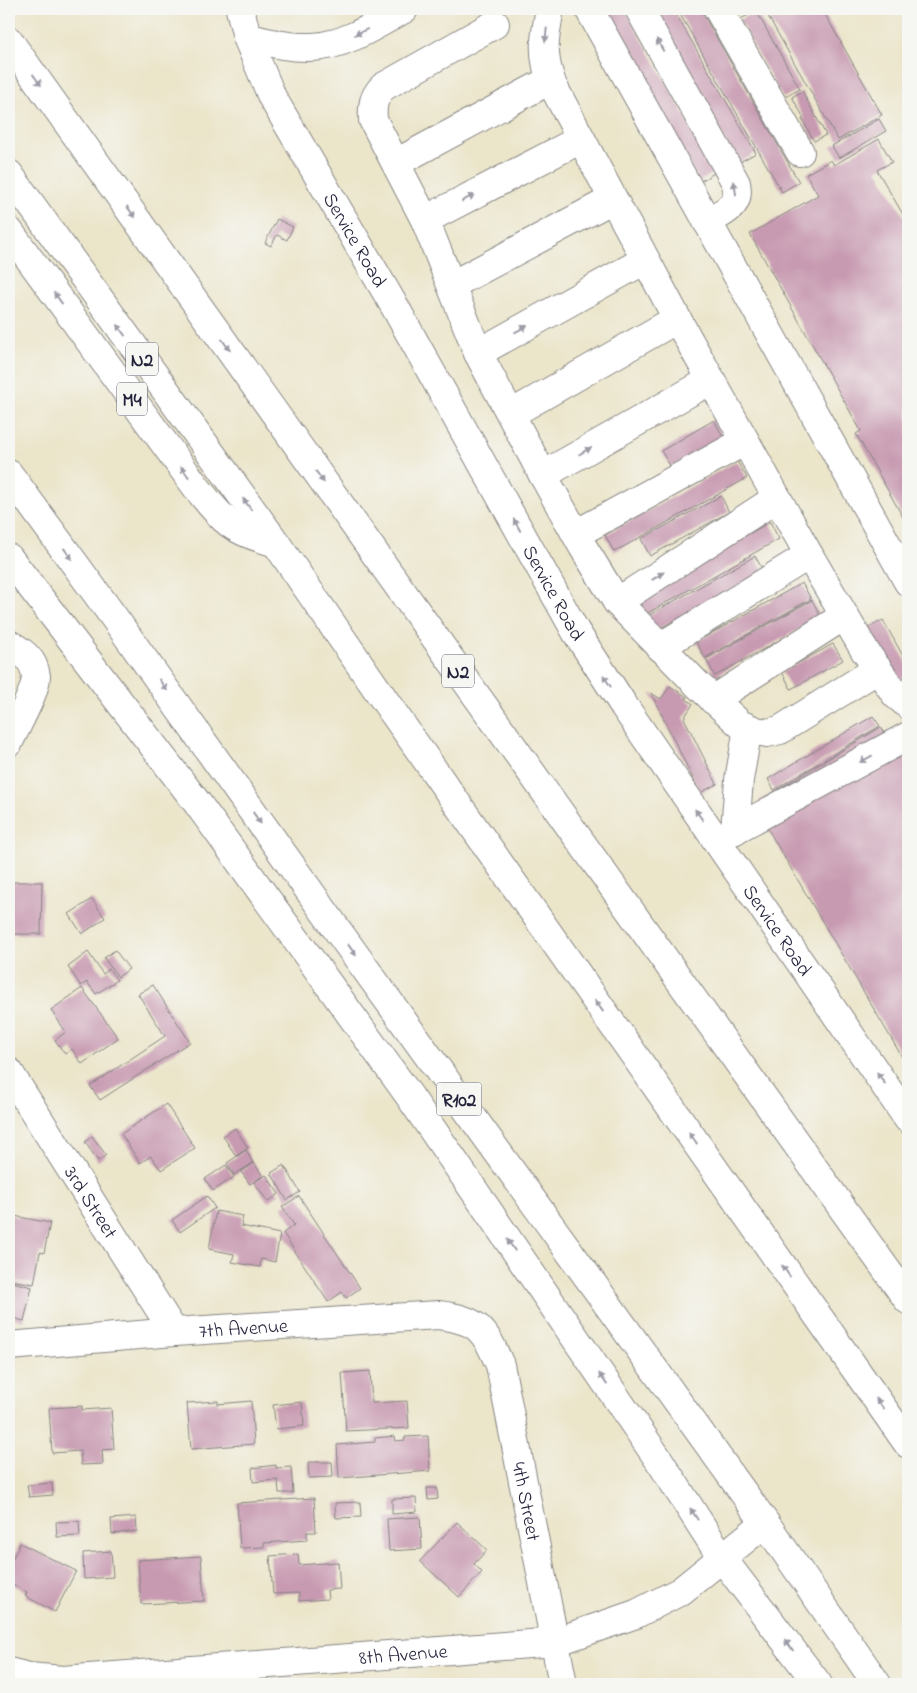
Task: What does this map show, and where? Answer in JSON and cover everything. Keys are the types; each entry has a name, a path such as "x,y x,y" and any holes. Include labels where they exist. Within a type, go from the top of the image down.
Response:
{"main road":[{"name":"Service Road","path":"240,9 247,37 272,97 395,307 576,632 624,706 726,835 908,1118"},
{"path":"247,37 285,46 312,47 336,43 384,21 404,9"},
{"path":"550,9 544,49 545,62 550,80 580,139 744,441 844,616 896,695 908,705"},
{"path":"589,9 908,582"},
{"path":"639,9 736,183 737,195 733,206 708,222"},
{"path":"718,9 800,152"},
{"path":"495,24 383,87 372,106 373,120 425,220 478,353 576,534 618,602 714,700 740,724 748,728 767,733 780,730 878,669"},
{"name":"N2","path":"9,40 908,1300"},
{"path":"396,163 550,80"},
{"path":"425,220 580,139"},
{"name":"N2","path":"9,174 276,543 392,711 908,1444"},
{"path":"452,285 613,199"},
{"name":"M4","path":"9,231 197,488 216,511 230,524 249,534 276,543"},
{"path":"478,353 645,260"},
{"path":"511,414 677,318"},
{"path":"543,475 711,380"},
{"path":"576,534 744,441"},
{"name":"R102","path":"9,474 114,616 332,924 766,1523 877,1684"},
{"path":"618,602 777,498"},
{"path":"660,647 809,555"},
{"name":"R102","path":"9,558 198,804 408,1094 661,1463 722,1558 818,1684"},
{"path":"714,700 844,616"},
{"path":"9,644 20,650 28,658 36,676 30,698 9,742"},
{"path":"726,835 739,780 748,728"},
{"path":"726,835 908,736"},
{"name":"3rd Street","path":"9,1072 174,1332"},
{"name":"7th Avenue","path":"9,1346 174,1332 438,1315 456,1317 477,1325"},
{"name":"4th Street","path":"477,1325 500,1365 563,1684"},
{"name":"8th Avenue","path":"9,1672 29,1677 63,1680 555,1642 636,1614 681,1591 766,1523"}],"building":[{"path":"603,9 625,9 716,172 699,182"},
{"path":"650,9 673,9 756,153 738,163"},
{"path":"677,9 700,9 799,182 782,192"},
{"path":"749,9 755,9 800,89 783,98 739,20 752,13"},
{"path":"764,9 822,9 882,115 838,140"},
{"path":"802,91 826,135 814,141 792,97"},
{"path":"879,119 886,131 839,158 832,146"},
{"path":"879,139 892,162 877,170 908,223 908,526 856,434 861,431 750,234 818,195 806,174 831,160 834,165"},
{"path":"277,219 293,227 287,240 277,235 271,246 265,243"},
{"path":"714,420 723,437 671,467 661,451"},
{"path":"737,461 747,478 614,552 605,535"},
{"path":"721,496 729,512 650,556 641,539"},
{"path":"770,522 779,539 646,614 636,597"},
{"path":"755,556 764,572 655,631 647,616"},
{"path":"802,583 811,599 705,658 696,642"},
{"path":"812,600 821,617 715,676 706,659"},
{"path":"883,620 908,665 908,675 896,682 866,629"},
{"path":"833,644 843,660 791,689 782,672"},
{"path":"670,686 687,697 686,699 693,704 684,718 717,784 700,793 651,693 661,699"},
{"path":"873,716 880,726 774,790 768,779"},
{"path":"881,727 885,734 890,731 906,757 908,755 908,1067 756,809 761,805 759,801"},
{"path":"9,882 42,882 41,934 9,934"},
{"path":"92,899 105,918 82,934 69,914"},
{"path":"115,950 129,969 118,977 104,958"},
{"path":"88,952 103,974 109,969 117,980 96,994 87,982 81,986 68,967"},
{"path":"153,985 190,1042 100,1100 90,1086 165,1036 138,994"},
{"path":"82,988 118,1038 82,1064 72,1049 65,1054 55,1040 66,1032 51,1010"},
{"path":"166,1104 195,1148 161,1170 151,1156 140,1163 121,1134"},
{"path":"235,1128 248,1148 236,1156 223,1136"},
{"path":"92,1136 106,1155 98,1161 85,1142"},
{"path":"246,1150 253,1163 234,1175 227,1163"},
{"path":"254,1163 263,1176 250,1184 241,1172"},
{"path":"226,1165 234,1177 213,1191 205,1179"},
{"path":"284,1165 300,1192 287,1200 271,1173"},
{"path":"266,1175 279,1194 268,1202 254,1182"},
{"path":"207,1196 215,1208 180,1232 172,1220"},
{"path":"299,1196 360,1288 346,1298 342,1292 328,1302 283,1233 294,1225 282,1207"},
{"path":"216,1211 243,1216 241,1226 280,1234 275,1262 261,1259 260,1267 232,1262 234,1254 209,1249"},
{"path":"9,1215 50,1223 44,1253 40,1252 34,1284 9,1280"},
{"path":"9,1281 32,1287 24,1321 9,1317"},
{"path":"370,1371 372,1403 407,1401 409,1428 346,1431 342,1373"},
{"path":"218,1401 218,1404 251,1401 254,1444 191,1449 187,1403"},
{"path":"302,1402 304,1426 276,1429 273,1405"},
{"path":"82,1406 82,1410 111,1408 114,1449 102,1450 103,1464 81,1465 80,1451 52,1453 49,1408"},
{"path":"395,1436 396,1441 405,1440 405,1437 428,1436 430,1471 339,1478 337,1445 375,1442 375,1438"},
{"path":"308,1462 332,1462 333,1477 309,1478"},
{"path":"276,1465 276,1468 291,1467 293,1493 279,1493 278,1480 253,1482 252,1468"},
{"path":"52,1483 53,1495 29,1497 27,1485"},
{"path":"427,1488 437,1488 438,1499 428,1500"},
{"path":"314,1498 316,1532 307,1532 307,1540 264,1543 264,1547 240,1548 237,1503"},
{"path":"416,1498 417,1512 392,1514 392,1499"},
{"path":"360,1502 361,1517 336,1518 335,1503"},
{"path":"136,1517 137,1531 112,1534 111,1519"},
{"path":"420,1517 422,1549 389,1551 387,1519"},
{"path":"79,1521 80,1536 57,1537 56,1522"},
{"path":"457,1522 487,1550 474,1564 482,1572 459,1597 420,1561"},
{"path":"20,1543 76,1571 55,1612 25,1596 27,1592 9,1583 9,1566"},
{"path":"111,1551 113,1577 84,1579 83,1553"},
{"path":"298,1554 299,1565 338,1562 340,1589 327,1590 328,1599 299,1601 299,1593 273,1594 270,1556"},
{"path":"201,1556 204,1601 141,1604 138,1560"}]}
